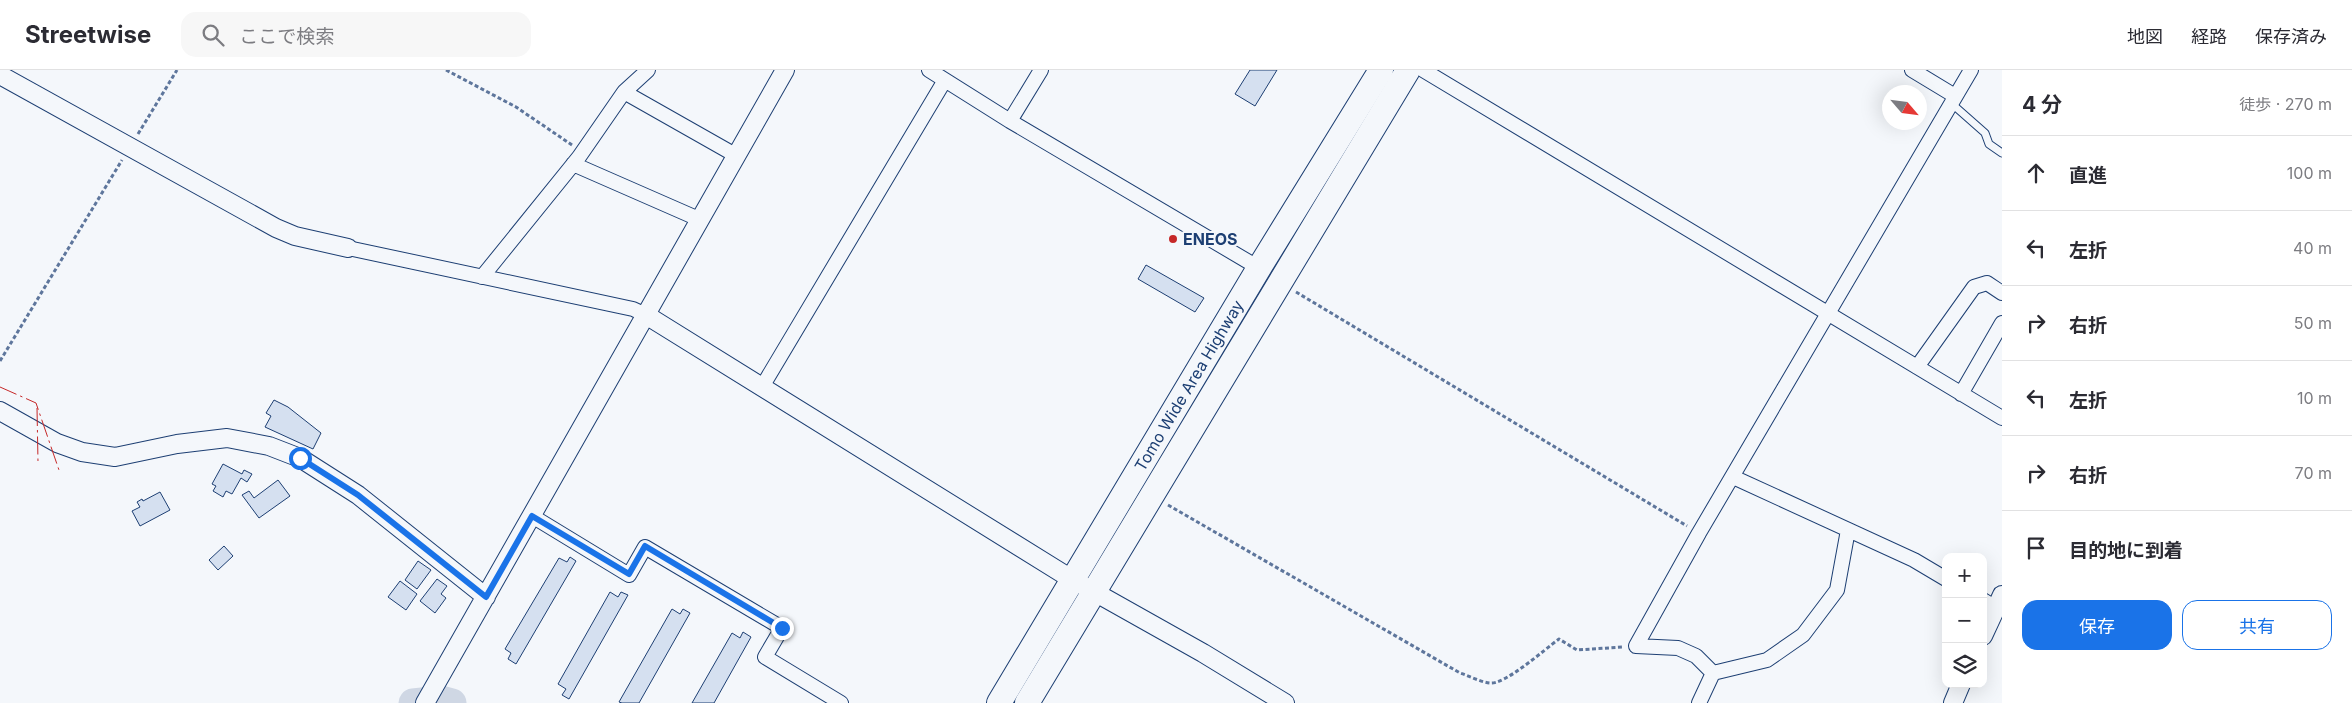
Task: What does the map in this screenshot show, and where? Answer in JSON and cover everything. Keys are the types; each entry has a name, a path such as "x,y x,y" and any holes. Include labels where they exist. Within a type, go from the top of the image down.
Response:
{"highway":[{"name":"Tomo Wide Area Highway","path":"1027,703 1083,585 1259,268 1381,70"},
{"name":"Tomo Wide Area Highway","path":"998,703 1151,495 1408,70"}],"street":[{"path":"482,277 573,164 624,92 648,70"},
{"path":"429,696 785,70"},
{"path":"929,70 1010,121 1259,268"},
{"path":"1010,121 1041,70"},
{"path":"1423,70 2002,418"},
{"path":"1912,70 1953,100"},
{"path":"1713,672 1696,656 1678,648 1636,646 1699,533 1971,70"},
{"path":"0,75 276,228 295,236 633,308 1083,585 1285,703"},
{"path":"762,387 945,80"},
{"path":"624,92 737,156"},
{"path":"573,164 700,220"},
{"path":"1917,367 1974,287 1987,283 2002,293"},
{"path":"1962,394 2002,323"},
{"path":"0,411 58,443 82,452 116,457 177,444 227,438 269,446 292,455 327,474 358,495 486,597"},
{"path":"1733,477 1914,560 1942,576"},
{"path":"532,516 629,574 645,546 782,628 764,657 841,703"},
{"path":"1713,672 1767,660 1802,635 1837,590 1848,530"},
{"path":"1987,623 1994,601"},
{"path":"1699,703 1713,672"},
{"path":"1953,703 1959,688"}],"lane":[{"path":"1953,100 1985,133 1989,144 2002,153"}],"path":[{"path":"0,362 177,70"},
{"path":"446,70 516,107 582,152"},
{"path":"1280,283 1699,533"},
{"path":"1151,495 1460,673 1482,681 1492,684 1508,676 1559,638 1577,650 1636,646"}],"building":[{"path":"1250,70 1277,70 1255,106 1235,94"},
{"path":"1146,265 1204,298 1195,312 1138,279"},
{"path":"274,400 288,407 321,433 313,449 265,427 271,416 266,413"},
{"path":"223,464 242,474 244,470 252,474 247,482 241,478 232,494 226,491 223,497 213,491 216,486 212,484"},
{"path":"278,480 290,496 259,518 242,495 249,491 254,498"},
{"path":"160,492 170,510 140,526 132,511 140,507 137,502"},
{"path":"224,546 233,556 218,570 209,560"},
{"path":"570,557 576,561 516,664 508,659 511,653 505,649 559,558 567,562"},
{"path":"418,561 431,570 417,589 405,580"},
{"path":"437,579 447,586 441,594 446,598 435,613 420,601"},
{"path":"400,581 417,594 406,610 388,597"},
{"path":"610,592 618,597 621,592 628,595 569,699 562,695 566,689 558,684"},
{"path":"672,609 680,614 683,609 690,613 639,703 619,702"},
{"path":"743,632 751,637 714,703 692,703 732,633 740,638"}],"waterway":[{"path":"413,703 441,700 452,703"}],"power":[{"path":"0,387 36,403 60,473"},
{"path":"37,408 38,462"}],"place":[{"name":"ENEOS","path":"1173,239"}],"route":[{"path":"300,458 358,495 486,597 532,516 629,574 645,546 782,628"}]}
